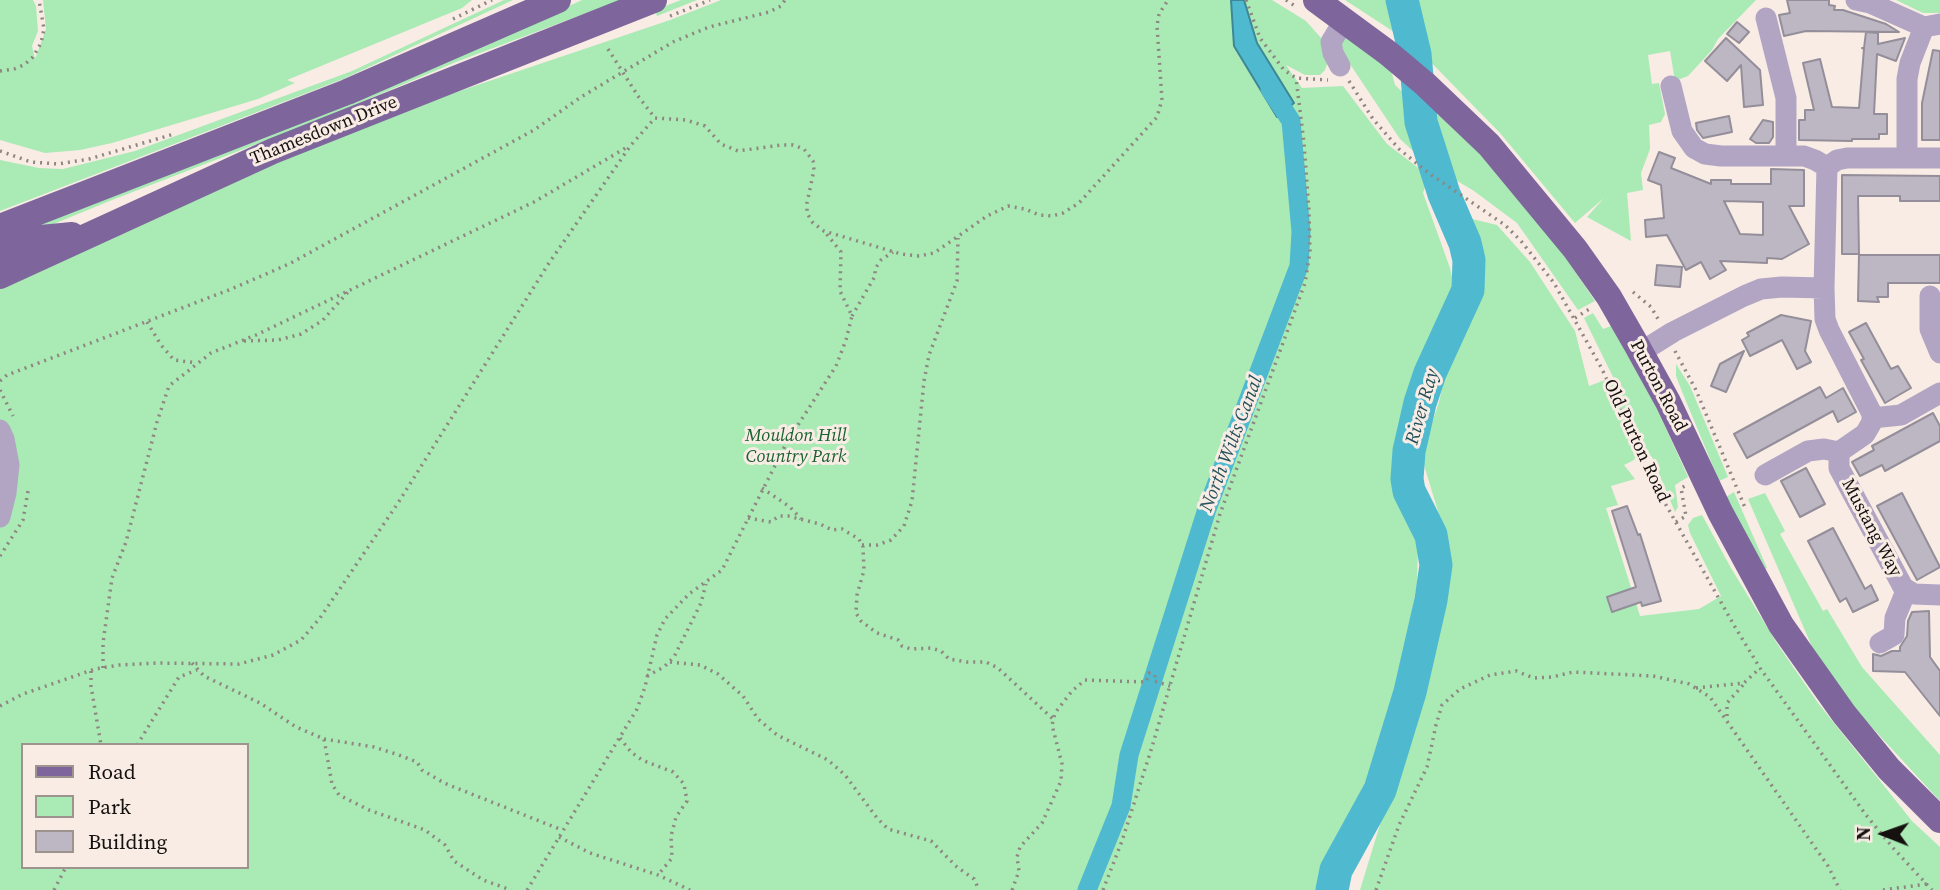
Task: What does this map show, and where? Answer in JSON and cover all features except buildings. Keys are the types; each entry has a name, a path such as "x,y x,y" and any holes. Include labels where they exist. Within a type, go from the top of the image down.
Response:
{"main road":[{"name":"Thamesdown Drive","path":"0,227 347,92 558,0"},
{"name":"Thamesdown Drive","path":"0,276 91,232 284,146 654,0"},
{"name":"Purton Road","path":"1316,0 1388,52 1425,84 1489,145 1544,209 1598,280 1641,352 1720,512 1781,625 1844,715 1889,769 1940,820"},
{"path":"0,252 41,238 91,232"}],"street":[{"path":"1856,0 1932,25 1909,70 1907,158"},
{"path":"1766,18 1786,98 1786,155"},
{"path":"1342,69 1331,43 1345,19"},
{"path":"1671,86 1672,132 1694,148 1721,156 1810,157 1827,167"},
{"path":"1827,167 1837,160 1847,158 1940,158"},
{"path":"1765,474 1808,451 1824,449 1839,452 1865,433 1872,418 1869,405 1825,319 1827,167"},
{"path":"1641,352 1727,304 1761,289 1824,288"},
{"path":"1930,296 1930,329 1940,353"},
{"path":"1872,418 1901,415 1940,395"},
{"path":"0,430 9,465 0,517"},
{"name":"Mustang Way","path":"1839,452 1839,468 1896,577 1906,591 1940,595"},
{"path":"1880,643 1894,635 1895,618 1906,591"}],"path":[{"path":"0,71 24,65 33,57 41,43 43,22 39,0"},
{"path":"453,20 492,0"},
{"path":"0,381 7,375 229,290 289,264 534,130 581,97 673,42 709,27 769,12 781,6 785,0"},
{"path":"824,231 919,256 934,253 987,216 1008,206 1052,216 1079,203 1157,117 1162,100 1157,26 1159,14 1168,0"},
{"path":"1246,0 1253,22 1270,53 1284,70 1296,78 1324,81 1342,69"},
{"path":"608,49 655,118 687,120 705,126 721,144 738,151 780,145 793,145 804,149 813,161 814,170 807,213 813,223 836,242 841,252 840,291 852,316"},
{"name":"Old Purton Road","path":"1342,69 1385,135 1413,162 1505,225 1554,283 1602,369 1675,522 1760,667 1866,815 1932,890"},
{"path":"1103,890 1122,841 1220,514 1305,282 1310,251 1309,211 1296,78"},
{"path":"0,706 23,694 91,670 119,665 239,664 273,655 301,639 320,618 398,503 512,317 631,145 655,118"},
{"path":"0,151 31,162 58,164 89,159 182,131"},
{"path":"103,668 103,643 112,578 126,542 157,422 170,386 211,353 256,335 534,202 631,145"},
{"path":"862,545 877,545 891,540 904,526 912,501 924,381 929,355 957,281 958,237"},
{"path":"527,890 637,709 657,635 665,619 690,594 722,570 787,442 836,366 852,316 875,276 875,269 881,260 893,251"},
{"path":"238,341 278,340 301,334 323,320 349,290"},
{"path":"147,322 160,345 174,360 197,363"},
{"path":"1667,336 1696,390 1735,482"},
{"path":"1675,522 1686,516 1681,488 1689,484 1692,491"},
{"path":"762,488 790,507 802,521"},
{"path":"748,518 771,522 779,516 788,516 832,530 842,529 859,539 864,570 857,595 856,613 861,621 877,633 898,640 902,646 911,649 931,648 949,659 986,662 998,668 1053,719"},
{"path":"648,676 670,662 690,628 707,582"},
{"path":"670,662 700,664 718,674 743,696 758,719 777,735 828,760 845,775 888,830 930,841 974,879 979,890"},
{"path":"192,663 204,676 260,703 296,727 324,739 374,747 399,755 417,762 422,770 444,783 562,830"},
{"path":"1727,719 1727,703 1760,667"},
{"path":"91,670 101,743"},
{"path":"138,743 179,677 197,670"},
{"path":"1376,890 1399,825 1427,767 1442,705 1460,689 1490,675 1516,671 1534,678 1573,672 1653,676 1695,688 1710,697 1828,866 1840,890"},
{"path":"1012,890 1019,871 1017,857 1020,846 1042,823 1061,781 1062,764 1052,725 1055,713 1072,691 1085,680 1146,682 1149,673 1156,675 1154,681 1170,686"},
{"path":"1695,688 1744,683"},
{"path":"620,738 642,760 673,772 684,783 687,801 676,817 671,836 672,858 658,875"},
{"path":"324,739 332,784 339,795 369,810 425,830 445,845 454,861 483,880 511,890"},
{"path":"559,836 590,853 658,875 690,890"},
{"path":"54,890 65,869"},
{"path":"1883,890 1927,884"}],"green space":[{"path":"0,0 33,0 38,31 32,46 35,59 46,29 43,0 472,0 462,8 287,80 295,83 258,99 112,143 80,150 45,153 0,140"},
{"path":"504,0 513,0 343,79 0,211 0,160 39,168 63,169 135,151 352,71"},
{"path":"582,0 621,0 456,62 324,118 0,246 0,239 517,30"},
{"path":"681,0 697,0 657,16 655,10"},
{"name":"Mouldon Hill Country Park","path":"721,0 1272,0 1306,21 1322,39 1328,61 1325,70 1320,75 1305,75 1286,65 1302,88 1343,86 1387,144 1429,176 1423,193 1450,268 1455,292 1449,313 1402,420 1396,469 1402,509 1418,544 1417,585 1396,692 1361,797 1317,890 0,890 0,284 356,126 670,20"},
{"path":"1345,0 1756,0 1718,39 1712,50 1688,76 1675,81 1670,51 1648,55 1652,84 1659,83 1665,114 1661,122 1649,125 1650,149 1641,173 1643,190 1627,193 1631,241 1587,217 1604,198 1575,223 1500,133 1414,45"},
{"path":"1896,0 1940,0 1940,13 1923,13"},
{"path":"1345,36 1391,70 1395,85 1412,101 1425,111 1445,115 1476,148 1564,255 1595,301 1578,310 1517,223 1474,191 1424,161 1400,139 1342,52 1339,39"},
{"path":"1468,218 1497,225 1530,262 1575,331 1589,386 1613,377 1584,318 1593,313 1603,329 1611,326 1652,398 1688,477 1675,485 1678,507 1675,512 1652,457 1645,451 1624,465 1635,479 1611,486 1618,505 1606,508 1640,616 1699,609 1721,596 1688,525 1693,518 1702,515 1778,645 1818,703 1912,821 1940,847 1940,890 1360,890 1432,644 1441,594 1446,556 1440,518 1424,465 1424,447 1439,402 1449,358 1463,278"},
{"path":"1676,364 1690,386 1728,477 1719,481 1676,376"},
{"path":"1734,492 1767,568 1762,571 1726,497"},
{"path":"1765,493 1785,531 1780,534 1823,611 1827,609 1862,667 1940,755 1940,801 1843,696 1813,649 1748,499"}],"water":[{"path":"1231,0 1244,0 1257,43 1294,103 1277,117 1234,46"}],"waterway":[{"name":"River Ray","path":"1332,890 1336,870 1380,790 1410,692 1431,600 1436,565 1431,535 1409,491 1409,451 1430,373 1468,290 1469,260 1465,243 1444,194 1421,122 1415,54 1402,0"},
{"name":"North Wilts Canal","path":"1087,890 1121,806 1129,755 1207,509 1299,266 1301,232 1291,121 1270,89"}]}
